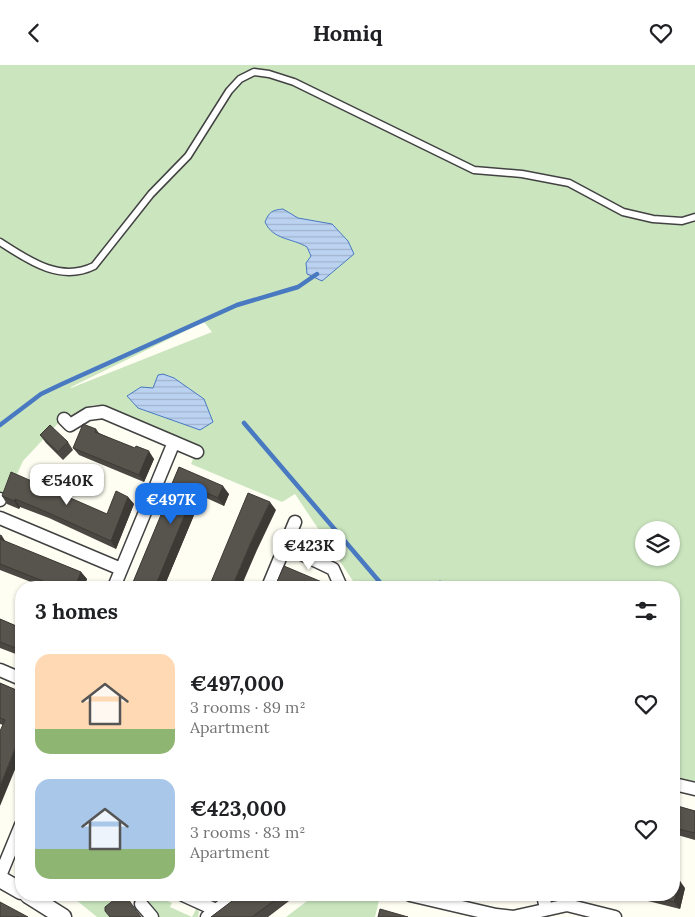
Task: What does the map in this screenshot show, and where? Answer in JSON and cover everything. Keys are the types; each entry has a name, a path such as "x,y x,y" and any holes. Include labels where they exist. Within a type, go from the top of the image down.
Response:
{"street":[{"path":"64,419 70,425 88,414 103,412 196,452"},
{"path":"117,581 174,442"},
{"path":"0,518 122,569"},
{"path":"270,581 295,522"},
{"path":"285,546 333,569 338,581"},
{"path":"0,670 15,676"},
{"path":"680,785 695,789"},
{"path":"0,875 15,841"},
{"path":"0,879 15,888"},
{"path":"38,901 63,917"},
{"path":"193,901 212,913 228,901"},
{"path":"436,901 513,917 539,913 567,905 615,917"},
{"path":"141,904 152,917"}],"lane":[{"path":"0,242 44,268 57,271 83,271 94,266 151,194 188,156 229,91 240,79 254,72 269,74 294,82 474,170 522,175 568,183 623,211 653,219 682,221 695,217"}],"green space":[{"path":"0,65 695,65 695,782 680,778 680,581 353,581 295,494 282,502 191,464 198,446 100,405 93,405 68,418 65,416 23,461 6,498 0,496","holes":["204,322 212,332 71,388"]},
{"path":"77,901 121,901 107,911 111,917 97,917"},
{"path":"141,901 168,901 172,903 170,907 192,917 158,917"},
{"path":"307,901 379,901 375,917 286,917"},
{"path":"197,907 198,917 192,917"}],"water":[{"path":"283,209 298,218 332,224 348,241 354,254 322,281 307,274 306,263 311,256 307,247 278,235 268,228 265,222 271,212"},
{"path":"163,374 174,378 204,399 213,422 200,430 138,408 127,396 141,387 153,388 158,375"}],"building":[{"path":"83,424 96,429 95,432 135,448 136,446 149,451 139,475 73,448"},
{"path":"50,425 68,442 58,452 40,435"},
{"path":"179,467 223,486 218,498 196,488 157,581 133,581 173,486 171,486"},
{"path":"11,472 107,514 116,491 128,497 111,541 15,499 14,501 2,496"},
{"path":"248,493 270,502 235,581 211,581"},
{"path":"0,539 81,572 77,581 43,581 0,564"},
{"path":"284,566 320,581 277,581"},
{"path":"0,619 15,625 15,648 0,642"},
{"path":"0,683 15,689 15,749 0,786 0,731 5,720 0,718"},
{"path":"680,807 695,811 695,833 680,829"},
{"path":"112,901 129,901 141,917 110,917 105,911 105,907"},
{"path":"232,901 274,901 252,917 211,917"},
{"path":"0,902 28,917 0,917"},
{"path":"380,909 408,917 378,917"}],"waterway":[{"path":"0,425 41,394 237,305 298,287 317,274"},
{"path":"244,423 379,581"}]}
